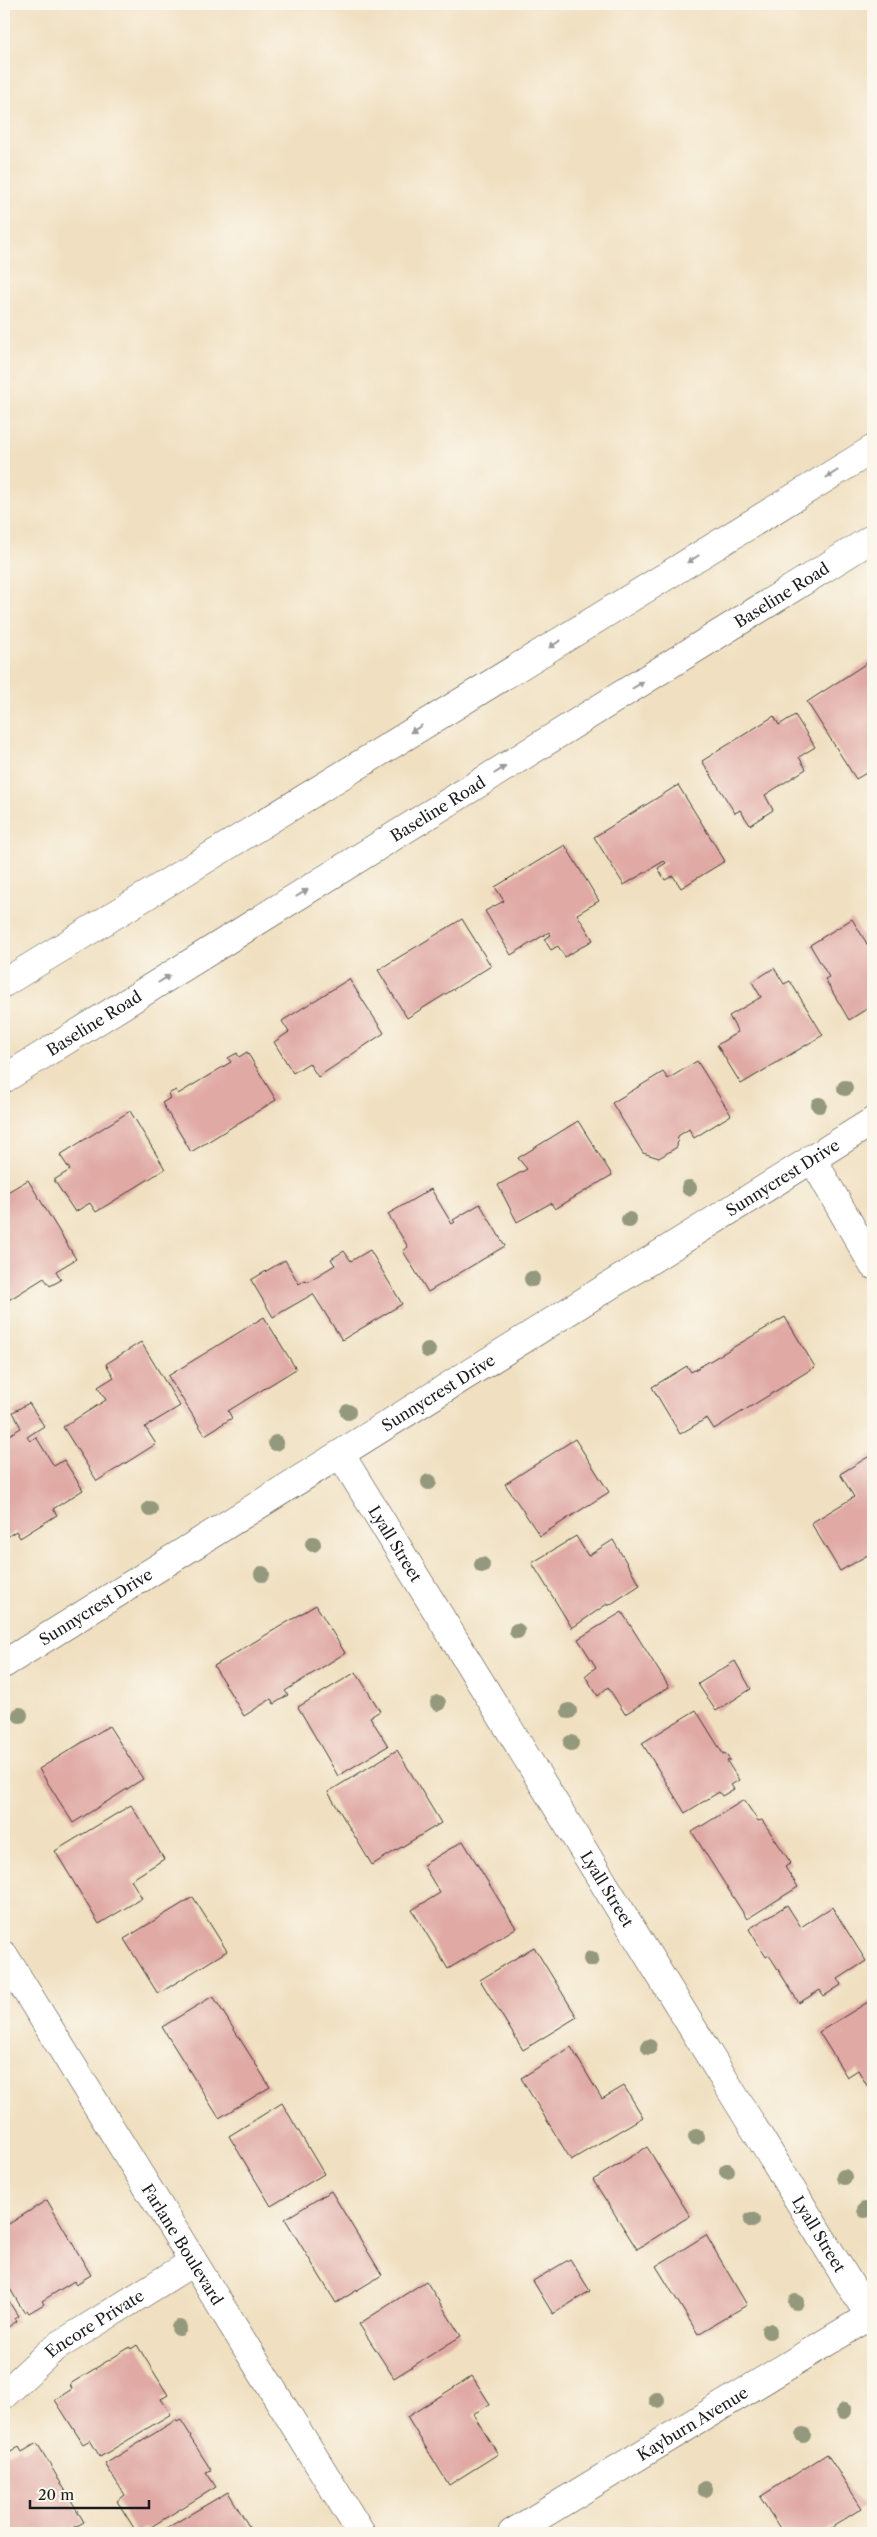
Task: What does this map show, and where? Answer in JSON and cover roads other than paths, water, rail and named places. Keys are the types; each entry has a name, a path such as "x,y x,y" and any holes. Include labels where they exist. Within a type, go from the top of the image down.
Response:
{"street":[{"path":"4,983 873,449"},
{"name":"Baseline Road","path":"4,1079 873,538"},
{"name":"Sunnycrest Drive","path":"4,1664 873,1121"},
{"path":"812,1158 873,1266"},
{"name":"Lyall Street","path":"341,1455 872,2317"},
{"name":"Farlane Boulevard","path":"4,1954 361,2533"},
{"name":"Encore Private","path":"4,2395 53,2349 193,2262"},
{"name":"Kayburn Avenue","path":"512,2533 872,2317"}]}
